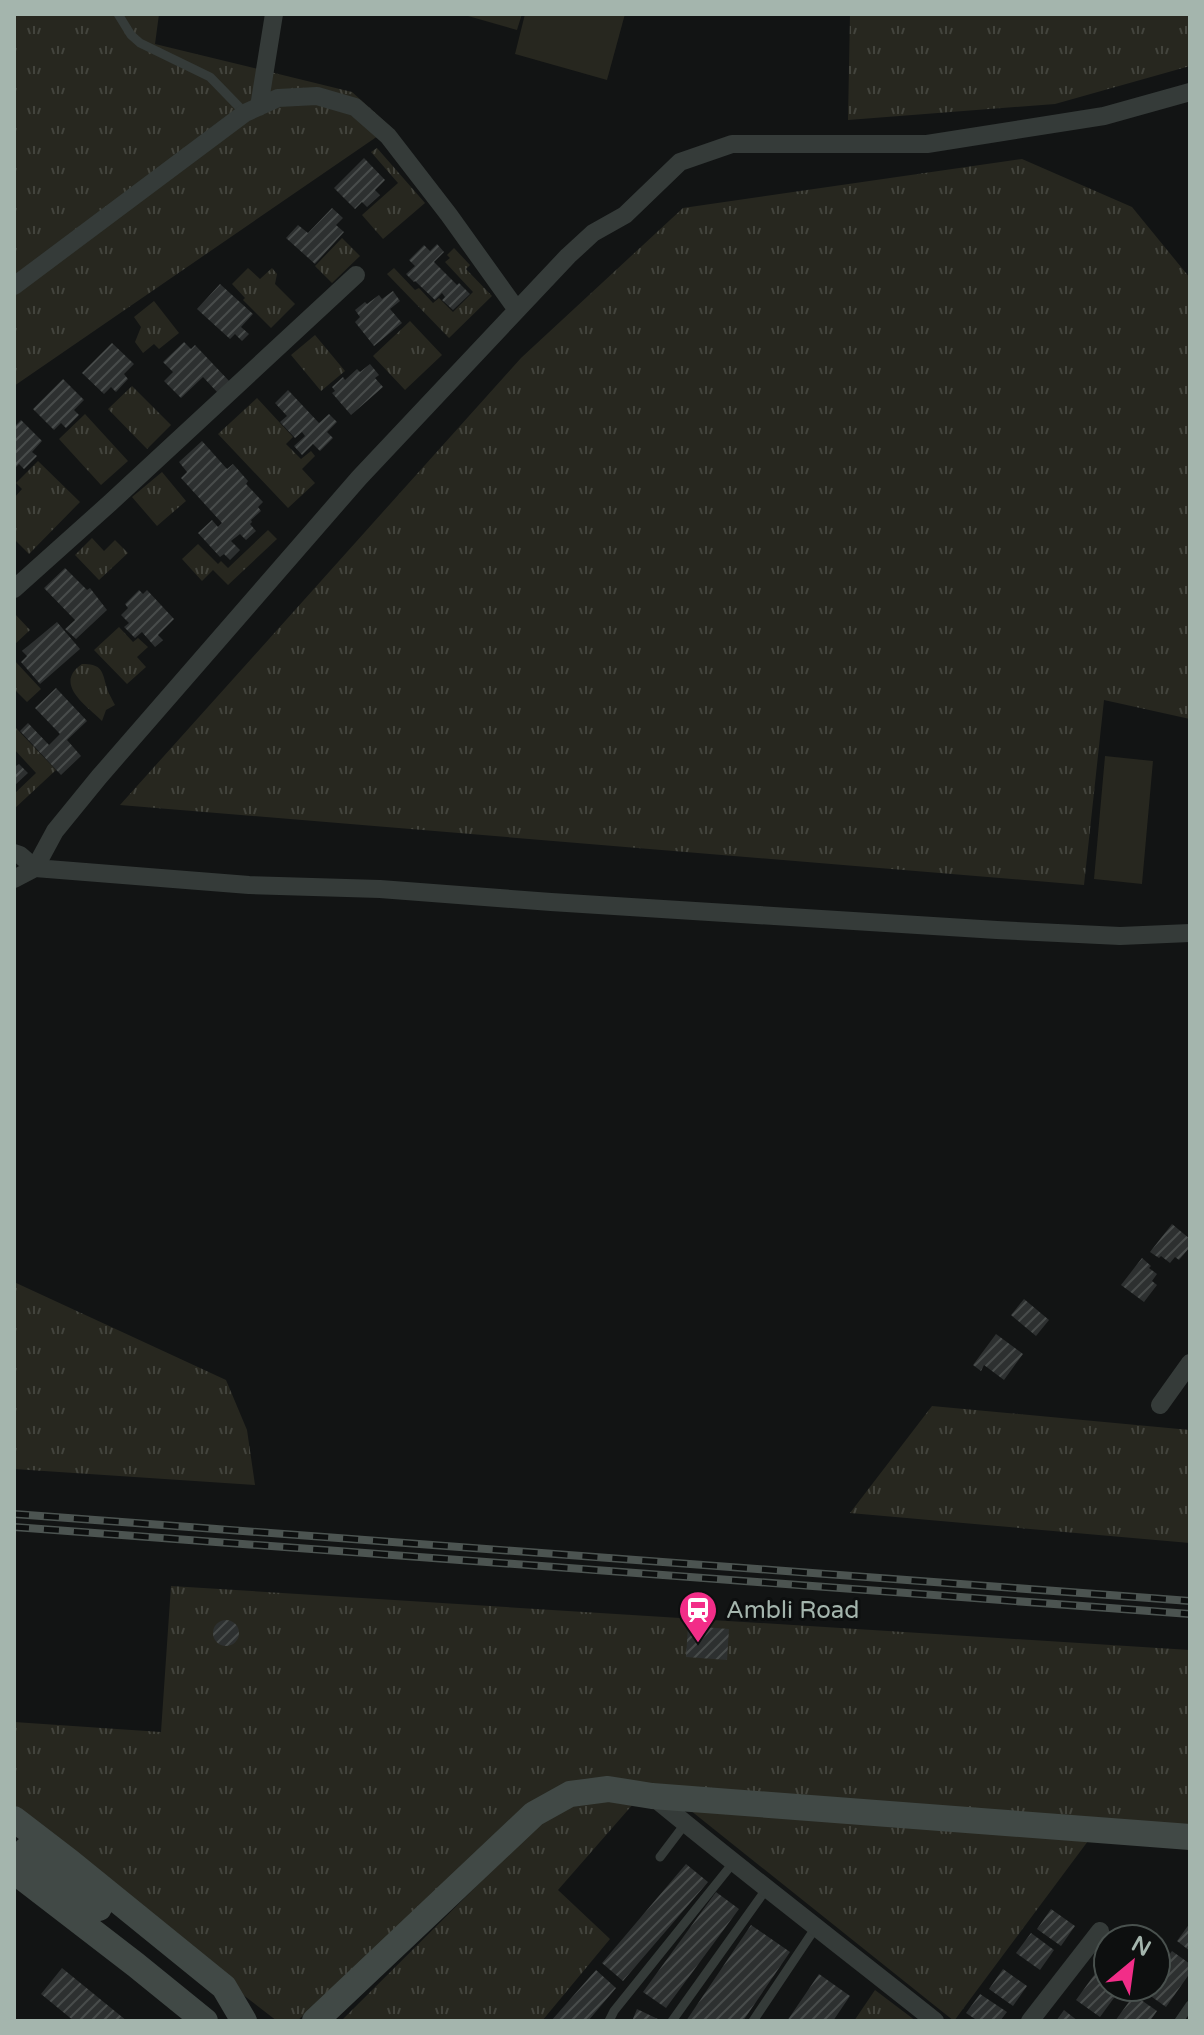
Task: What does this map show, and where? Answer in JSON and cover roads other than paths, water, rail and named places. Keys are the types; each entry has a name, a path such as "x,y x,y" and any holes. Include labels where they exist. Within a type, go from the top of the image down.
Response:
{"street":[{"path":"252,110 274,14"},
{"path":"35,868 55,831 99,777 359,478 568,256 593,233 625,215 680,162 732,144 927,144 1104,116 1190,92"},
{"path":"14,286 252,110 278,98 317,96 355,107 388,136 517,310"},
{"path":"14,589 356,275"},
{"path":"14,853 35,868"},
{"path":"14,879 35,868 249,885 380,889 598,906 997,930 1120,936 1190,933"},
{"path":"1160,1405 1190,1363"},
{"path":"315,2021 534,1814 570,1794 608,1789 652,1796 1190,1837"},
{"path":"652,1796 935,2021"},
{"path":"14,1819 224,1987 243,2021"},
{"path":"14,1841 197,2013"},
{"path":"14,1871 197,2013"},
{"path":"14,1891 197,2013 243,2021"},
{"path":"1030,2021 1092,1941"}],"lane":[{"path":"118,14 140,43 210,77 252,110"},
{"path":"660,1857 685,1824"},
{"path":"609,2021 733,1863"},
{"path":"672,2021 767,1888"},
{"path":"753,2021 816,1927"},
{"path":"1179,2021 1190,2005"}],"railway":[{"path":"14,1514 1190,1601"},
{"path":"14,1527 1190,1614"}],"place":[{"name":"Ambli Road","path":"698,1644"}]}
